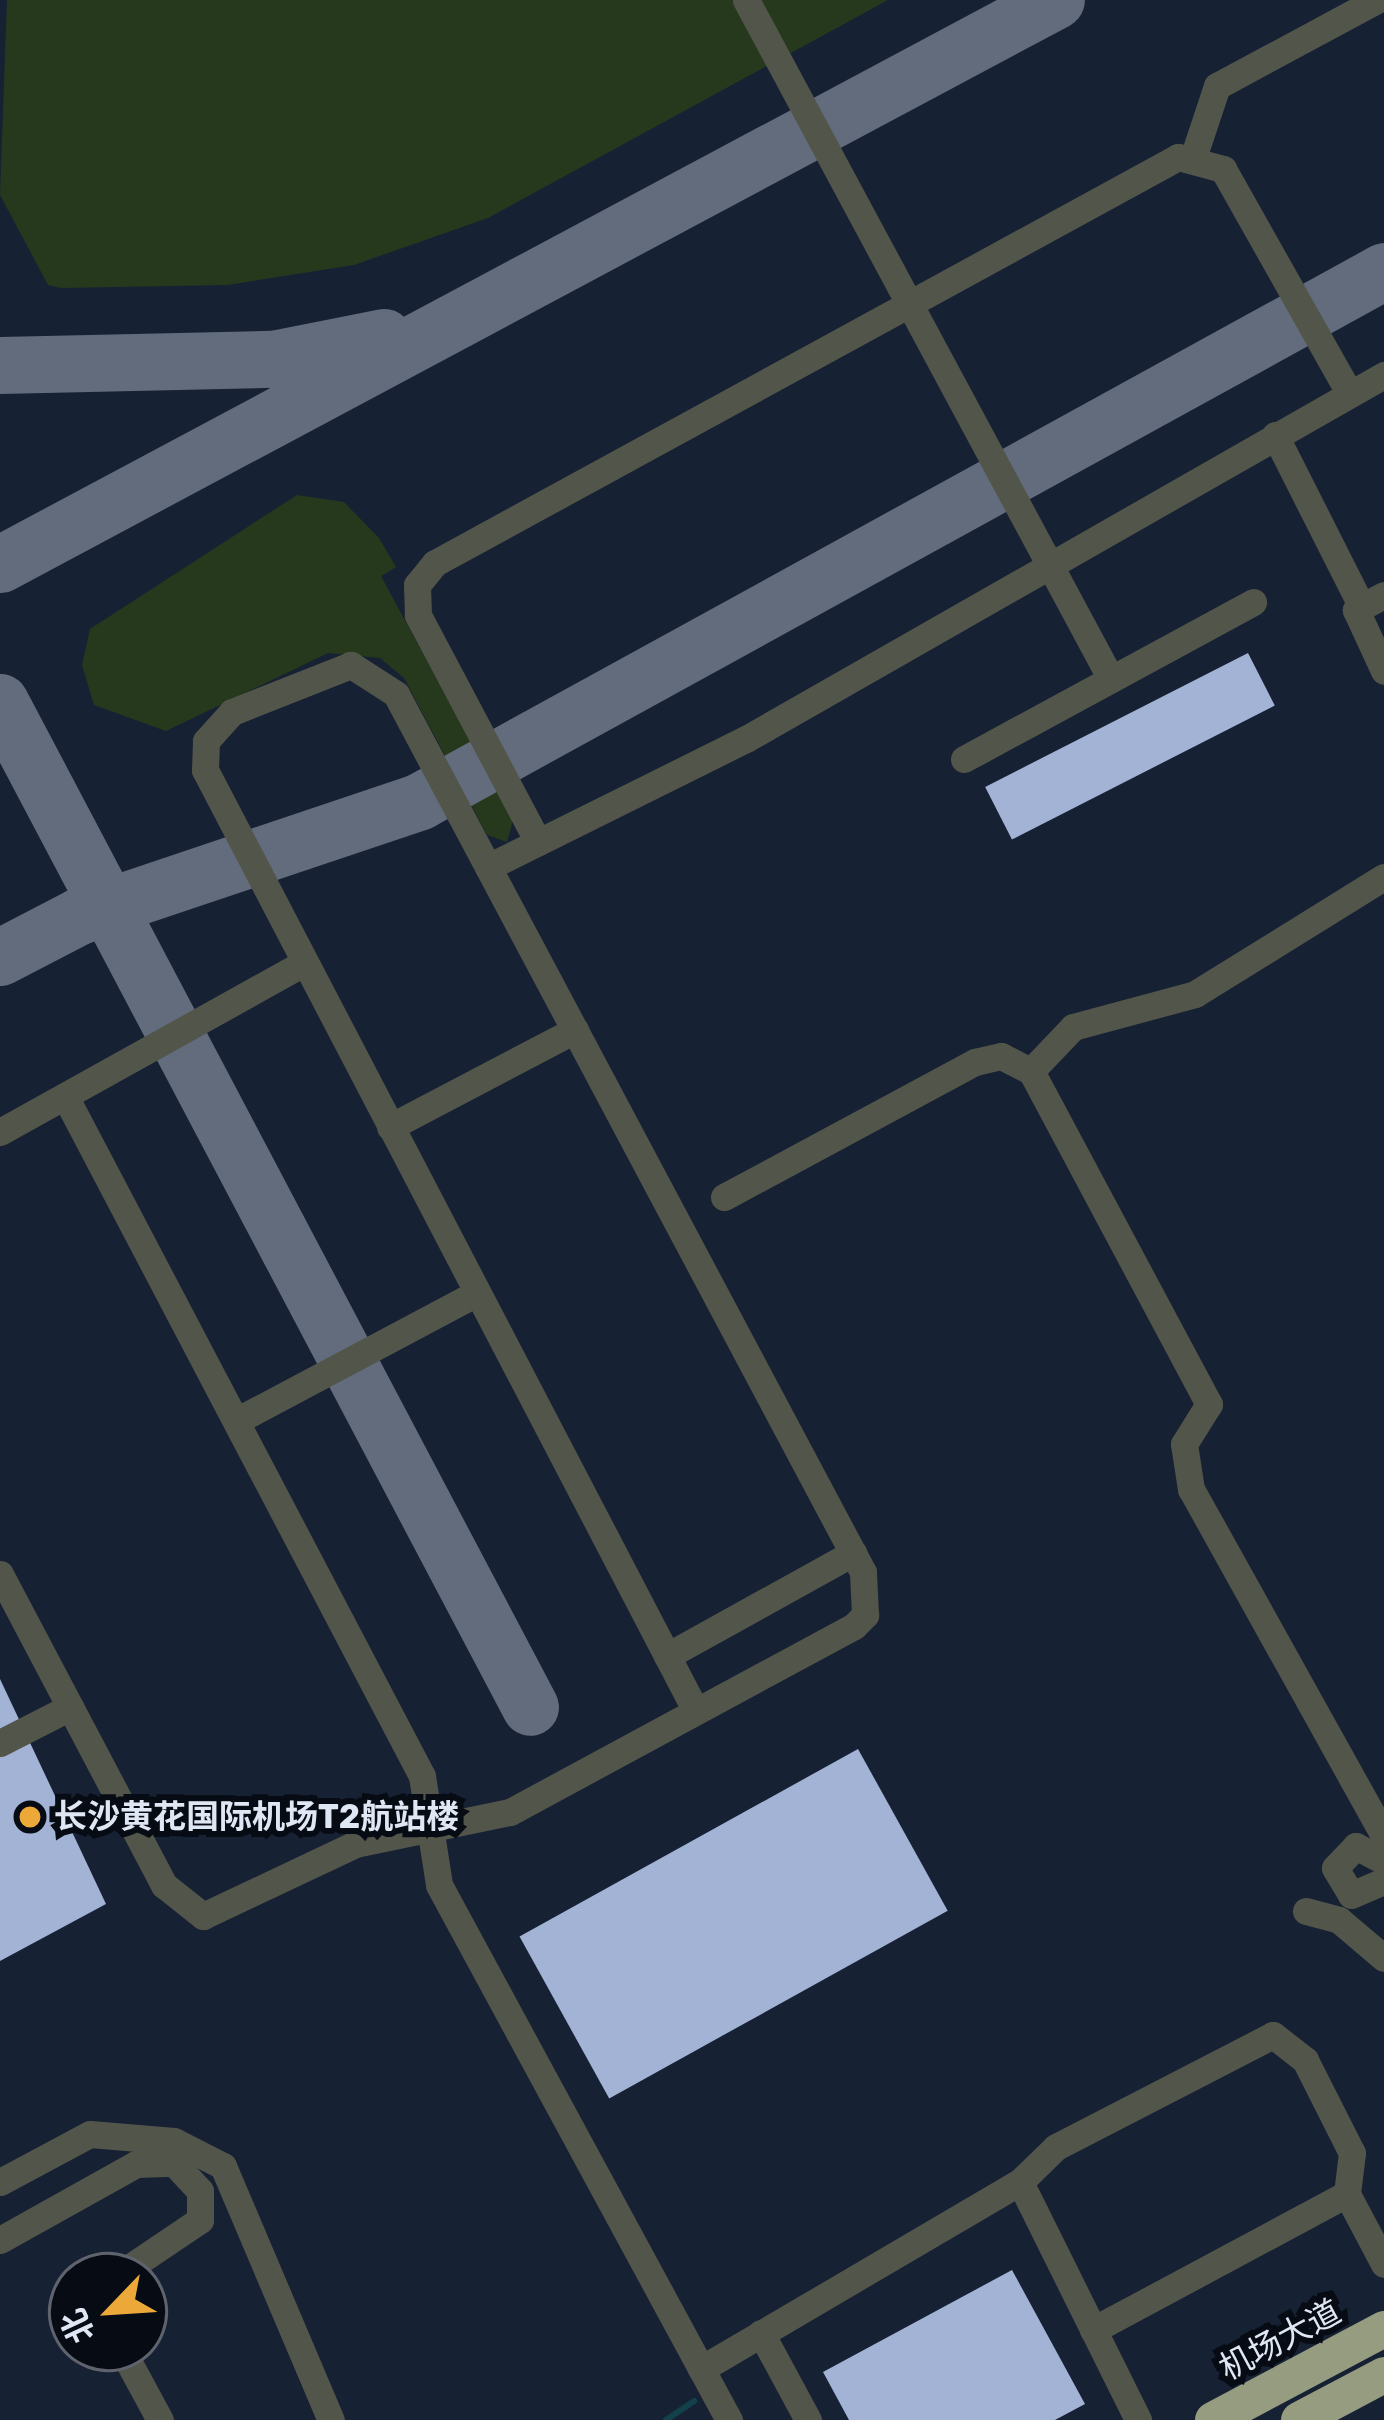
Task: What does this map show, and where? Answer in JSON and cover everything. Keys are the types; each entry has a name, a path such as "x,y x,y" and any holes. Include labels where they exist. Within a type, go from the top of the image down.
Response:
{"highway":[{"name":"机场大道","path":"1213,2420 1384,2329"},
{"path":"1300,2420 1384,2375"}],"lane":[{"path":"746,0 1111,679"},
{"path":"538,842 418,615 424,572 1194,154 1217,86 1377,0"},
{"path":"1194,154 1223,170 1349,393"},
{"path":"488,867 1048,566 1384,375"},
{"path":"1275,435 1373,601 1384,671"},
{"path":"964,759 1253,602"},
{"path":"0,1574 186,1910 223,1912 355,1844 510,1812 696,1711 866,1615 869,1587 853,1552 488,867 377,674 337,664 232,712 206,741 205,770 696,1711"},
{"path":"1031,1071 1073,1027 1195,994 1384,877"},
{"path":"0,1132 304,963"},
{"path":"390,1127 575,1030"},
{"path":"724,1197 975,1062 1001,1056 1031,1071 1209,1404 1184,1444 1183,1468 1345,1776 1384,1835 1384,1860"},
{"path":"65,1096 422,1776 439,1885 729,2420"},
{"path":"236,1421 477,1293"},
{"path":"667,1657 853,1552"},
{"path":"0,1743 70,1707"},
{"path":"1345,1776 1353,1811 1337,1860 1384,1956"},
{"path":"1337,1860 1365,1846 1384,1860"},
{"path":"1352,1895 1384,1881"},
{"path":"1306,1911 1339,1920 1384,1956"},
{"path":"1384,1927 1384,1956"},
{"path":"701,2369 1020,2182 1056,2147 1273,2036 1305,2060 1352,2153 1347,2194 1384,2264"},
{"path":"0,2182 90,2134 174,2141 223,2166 331,2420"},
{"path":"0,2240 136,2164 174,2163 200,2191 200,2220 153,2252"},
{"path":"1020,2182 1134,2413 1105,2420"},
{"path":"1094,2330 1347,2194"},
{"path":"761,2333 808,2420"},
{"path":"135,2372 160,2420"}],"green space":[{"path":"7,0 888,0 488,218 354,265 228,285 61,288 48,285 0,195"},
{"path":"297,495 344,502 379,538 396,567 381,576 513,820 507,842 487,835 404,678 380,658 328,653 166,731 94,705 82,665 90,629"}],"building":[{"path":"1248,653 1275,706 1012,839 985,787"},
{"name":"长沙黄花国际机场T2航站楼","path":"0,1679 106,1904 0,1961"},
{"path":"858,1749 948,1911 609,2098 520,1937"},
{"path":"1012,2270 1085,2404 1055,2420 849,2420 823,2372"}],"waterway":[{"path":"666,2420 694,2401"}],"taxiway":[{"path":"0,564 1056,0"},
{"path":"0,957 79,916 420,801 1384,271"},
{"path":"0,365 273,359 384,337"},
{"path":"0,702 530,1707"}],"place":[{"name":"长沙黄花国际机场T2航站楼","path":"30,1817"}]}
